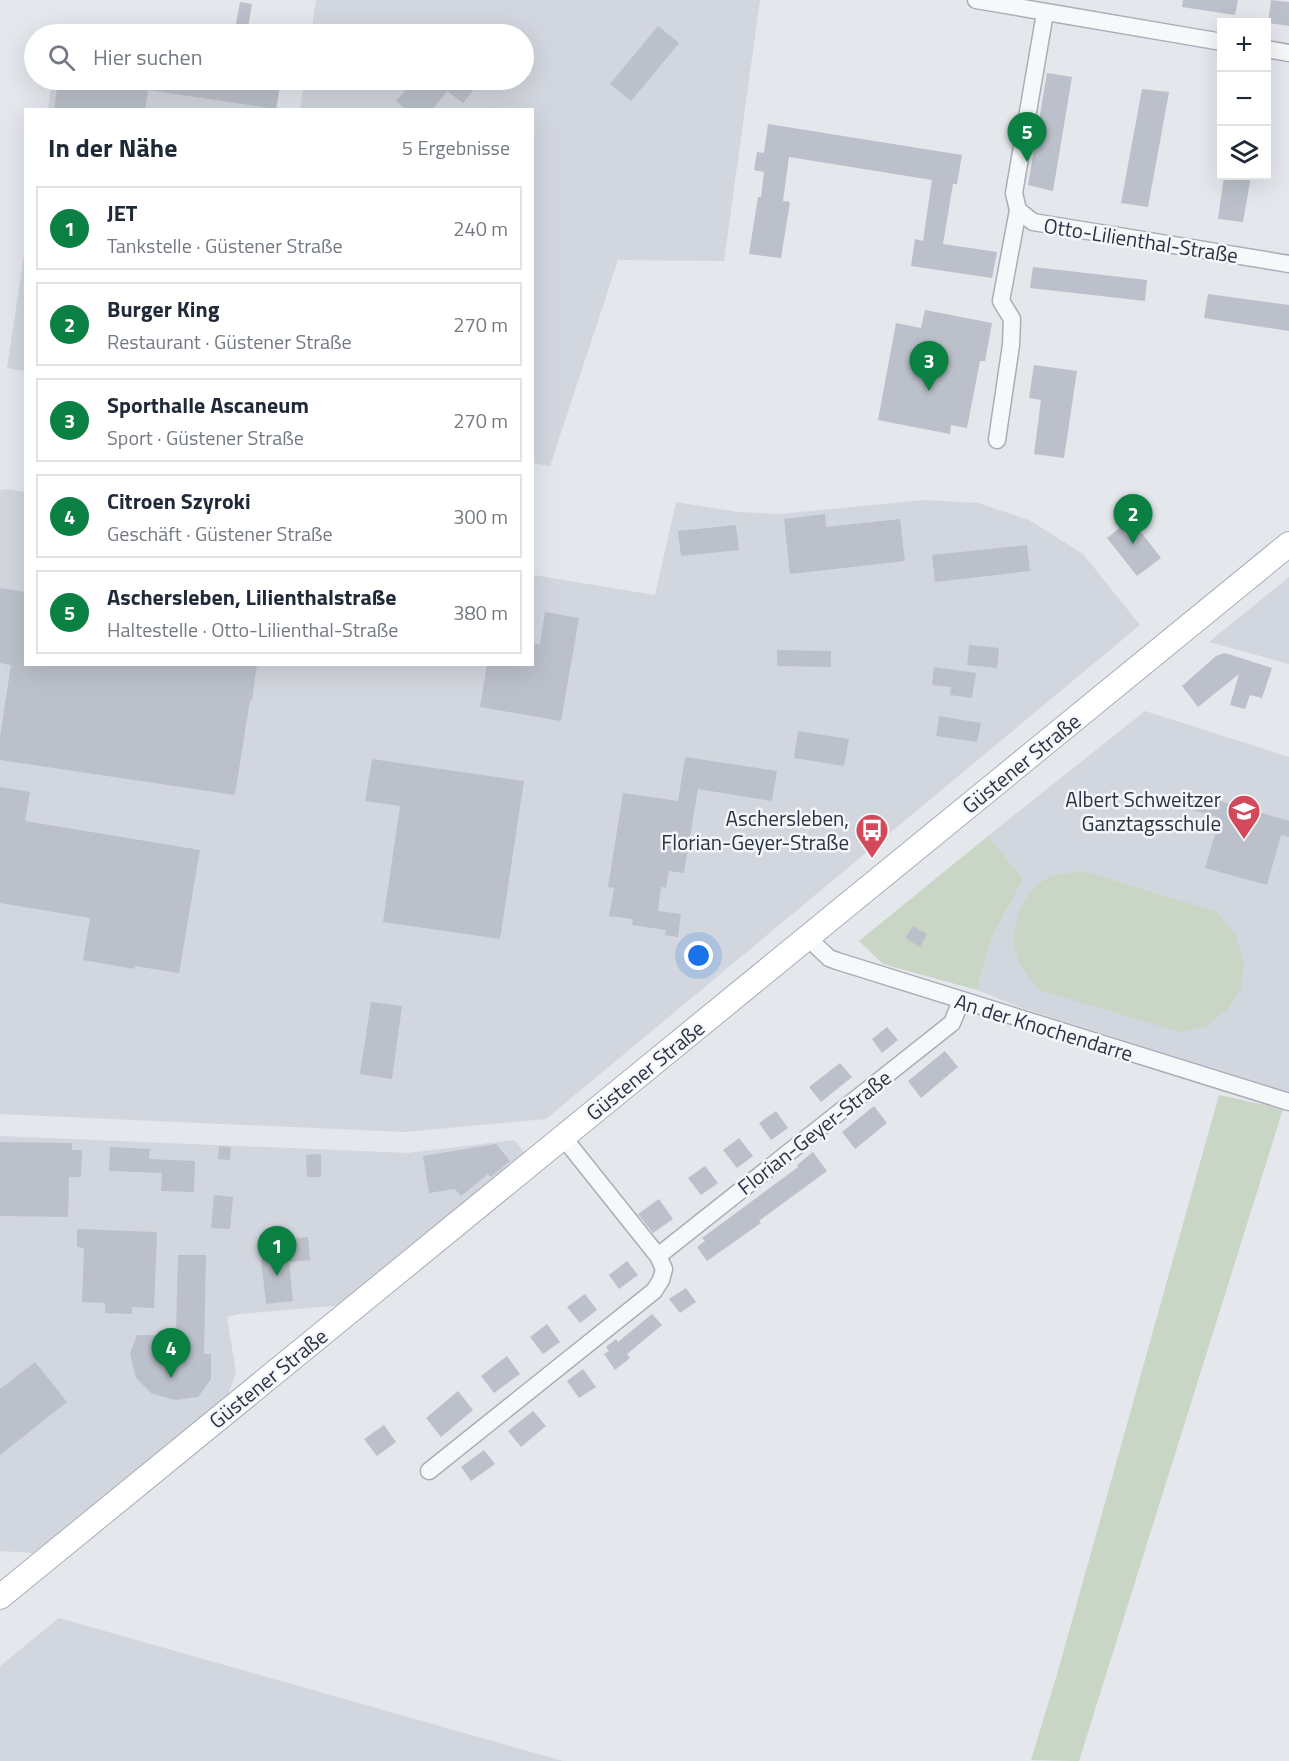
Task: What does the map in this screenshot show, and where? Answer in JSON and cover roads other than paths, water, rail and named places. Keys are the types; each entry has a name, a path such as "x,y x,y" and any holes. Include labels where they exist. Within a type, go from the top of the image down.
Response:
{"main road":[{"name":"Güstener Straße","path":"0,1597 1289,544"}],"street":[{"path":"976,0 1217,41"},
{"name":"Otto-Lilienthal-Straße","path":"1045,13 1014,193 1018,210 1033,222 1289,264"},
{"path":"1271,50 1289,53"},
{"path":"997,440 1011,345 1012,319 1000,301 1018,210"},
{"name":"An der Knochendarre","path":"807,937 829,958 1289,1102"},
{"name":"Florian-Geyer-Straße","path":"658,1256 952,1023 961,1001"},
{"path":"429,1471 654,1291 661,1280 664,1269 658,1256 563,1137"}],"place":[{"name":"Aschersleben, Lilienthalstraße","path":"1027,162"},
{"name":"Sporthalle Ascaneum","path":"929,391"},
{"name":"Burger King","path":"1133,544"},
{"name":"Albert Schweitzer Ganztagsschule","path":"1244,840"},
{"name":"Aschersleben, Florian-Geyer-Straße","path":"872,859"},
{"name":"JET","path":"277,1276"},
{"name":"Citroen Szyroki","path":"171,1378"}]}
